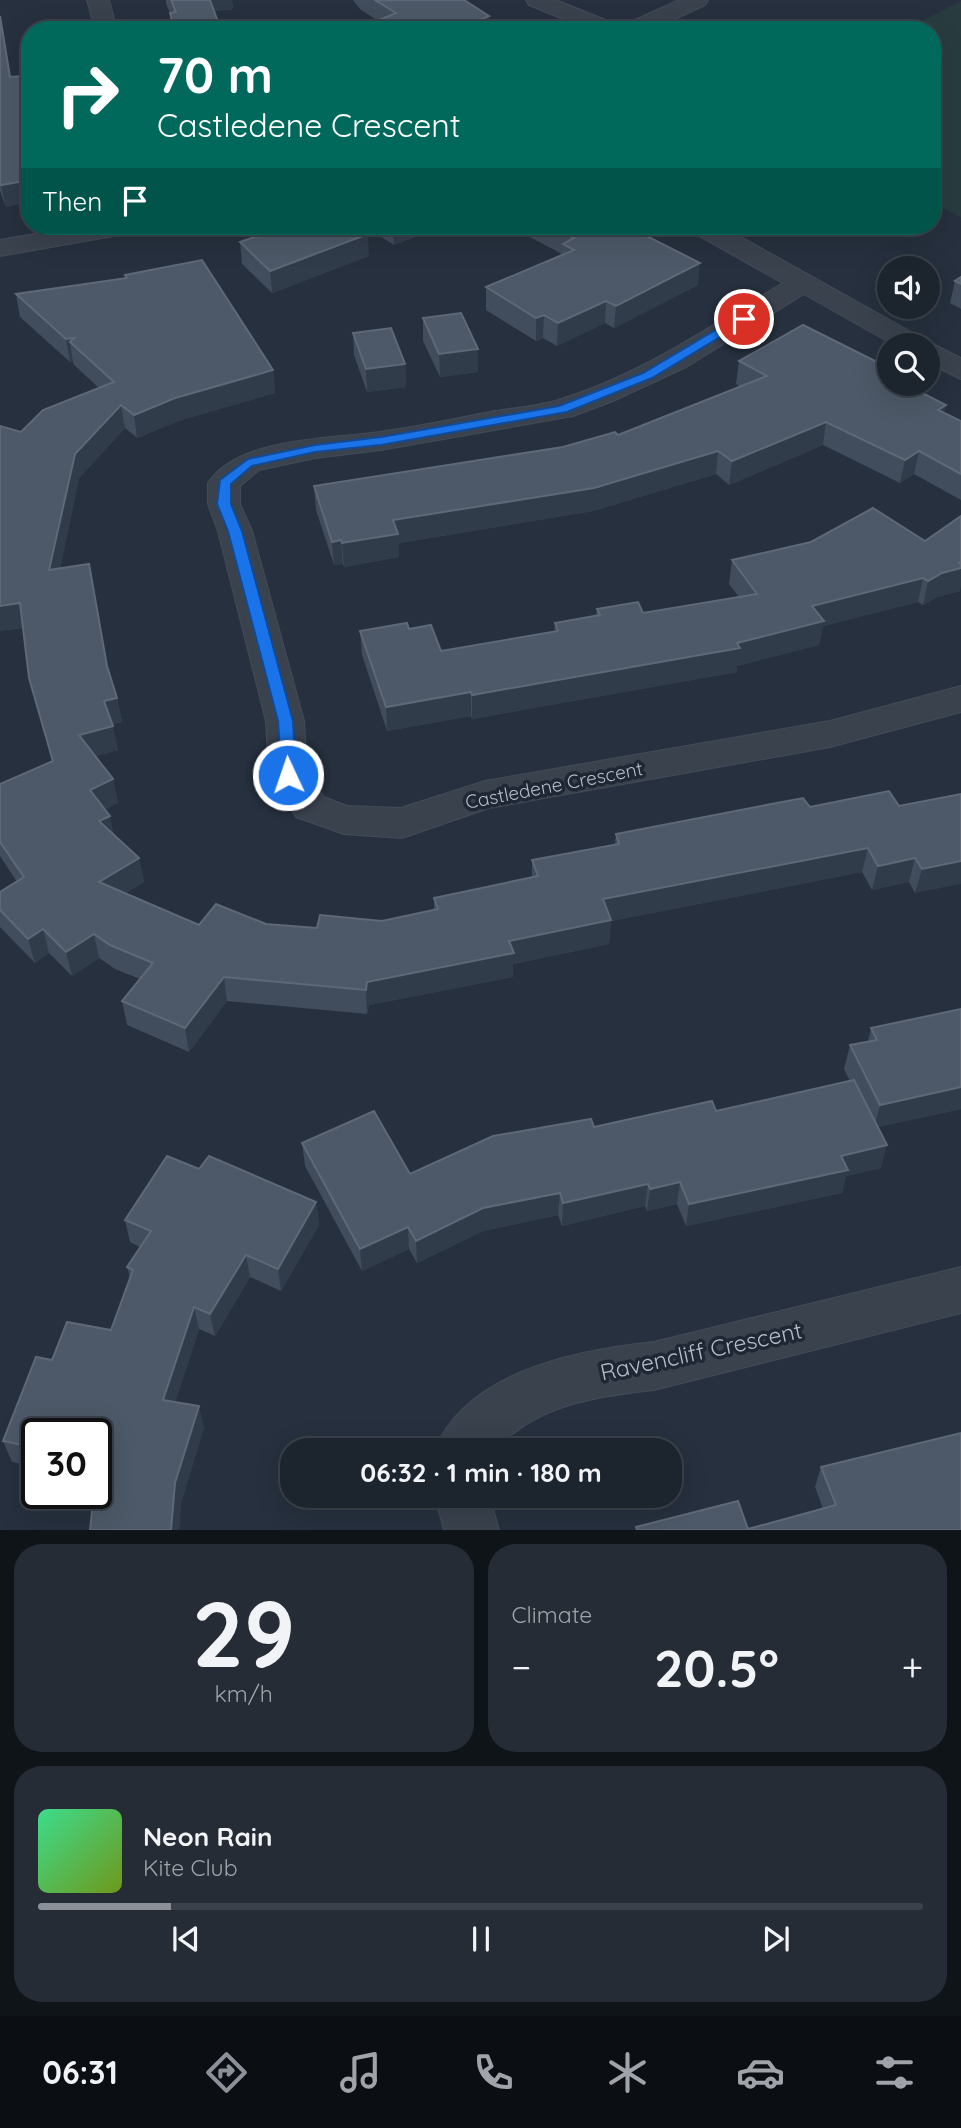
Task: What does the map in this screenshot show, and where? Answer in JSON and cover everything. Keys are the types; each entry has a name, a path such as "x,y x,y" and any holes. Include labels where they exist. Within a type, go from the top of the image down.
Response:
{"street":[{"path":"98,0 104,21"},
{"path":"537,0 588,21"},
{"path":"652,21 697,0"},
{"path":"0,248 74,235"},
{"path":"718,235 895,333"},
{"name":"Castledene Crescent","path":"804,282 675,361 603,395 562,409 381,441 315,449 248,463 225,483 224,504 235,531 285,721 288,775 310,807 344,820 402,822 485,795 830,734 961,699"},
{"path":"940,358 961,370"},
{"name":"Ravencliff Crescent","path":"471,1438 490,1417 550,1385 606,1371 654,1366 961,1290"},
{"path":"464,1508 472,1530"}],"green space":[{"path":"961,1 961,217 941,207 941,21 922,21"}],"building":[{"path":"171,0 210,0 218,21 172,21 170,13 176,12"},
{"path":"375,0 464,0 489,16 478,21 377,21 396,13"},
{"path":"0,16 10,77 21,76 21,182 1,185"},
{"path":"261,235 365,235 270,271 240,242"},
{"path":"568,235 645,235 700,263 616,306 606,301 558,323 544,315 536,318 486,287 574,250 563,244 574,238"},
{"path":"202,260 273,370 175,398 134,415 121,405 75,454 49,570 89,564 107,666 117,698 104,701 113,726 79,735 113,779 90,790 110,816 99,821 139,858 99,882 199,925 216,904 266,924 317,928 320,915 382,921 438,909 434,898 538,876 532,860 619,844 616,834 803,798 810,807 889,791 899,806 961,794 961,861 922,869 915,858 878,866 868,848 603,899 611,920 509,941 514,953 367,982 366,990 224,977 185,1028 122,1001 153,963 110,945 94,934 66,952 43,929 28,939 0,910 0,892 24,877 0,842 0,784 53,761 29,678 20,603 0,606 0,426 21,432 43,410 114,382 70,342 74,338 66,339 16,294 127,278 125,275"},
{"path":"461,313 478,349 439,354 423,318"},
{"path":"803,325 877,362 877,396 928,396 946,405 938,410 961,421 961,474 919,451 905,460 826,422 732,461 718,451 594,488 393,520 398,534 342,543 341,540 332,542 314,486 563,447 615,432 618,435 767,376 739,361"},
{"path":"391,328 405,364 366,369 353,333"},
{"path":"873,508 925,541 961,516 961,568 942,573 928,581 923,578 812,606 824,621 737,643 740,648 472,695 471,692 386,707 360,631 407,623 409,629 431,625 441,651 558,631 555,623 600,615 597,609 638,602 643,613 757,594 732,560 811,542"},
{"path":"961,1009 961,1087 880,1105 850,1045 877,1040 871,1028"},
{"path":"854,1080 887,1145 841,1156 848,1170 689,1204 680,1182 650,1189 648,1184 563,1203 560,1193 483,1208 416,1241 408,1227 360,1249 302,1143 374,1111 410,1174 493,1136 591,1119 594,1127 712,1101 716,1111"},
{"path":"167,1156 199,1169 209,1156 316,1202 278,1269 246,1255 210,1314 194,1307 163,1400 199,1406 175,1483 171,1530 90,1530 92,1509 112,1509 112,1418 21,1418 21,1445 3,1441 36,1357 52,1360 67,1322 111,1330 133,1270 127,1267 151,1231 125,1220"},
{"path":"961,1433 961,1530 637,1530 636,1527 738,1501 748,1529 836,1505 821,1467"}],"route":[{"path":"288,775 285,721 235,531 224,504 225,483 248,463 315,449 381,441 562,409 648,375 744,319"}]}
